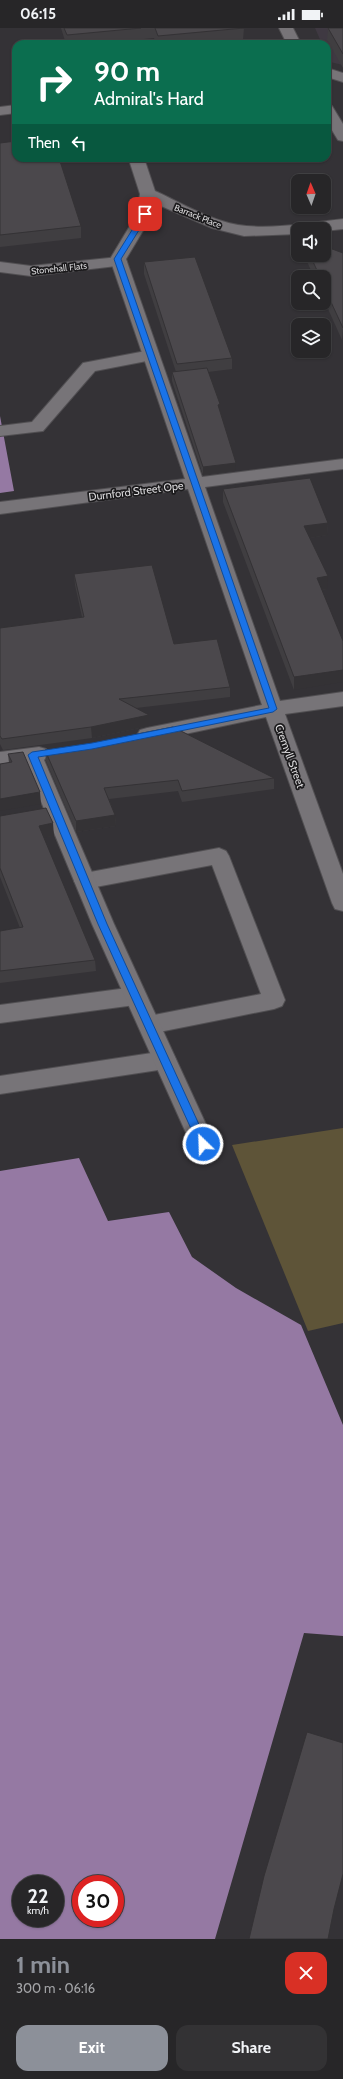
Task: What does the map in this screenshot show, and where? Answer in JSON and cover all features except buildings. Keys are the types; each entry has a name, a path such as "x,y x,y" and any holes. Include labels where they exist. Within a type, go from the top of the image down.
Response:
{"street":[{"path":"286,28 292,40"},
{"path":"331,74 343,78"},
{"path":"331,86 343,84"},
{"path":"0,111 12,110"},
{"path":"331,119 343,137"},
{"path":"119,262 118,259 145,214 148,194 137,162"},
{"name":"Barrack Place","path":"148,194 217,225 244,231 291,229"},
{"name":"Barrack Place","path":"331,225 343,224"},
{"name":"Stonehall Flats","path":"0,267 31,271 119,262"},
{"name":"Cremyll Street","path":"119,262 273,709 343,903"},
{"path":"0,431 37,427 89,367 151,355"},
{"name":"Durnford Street Ope","path":"0,508 343,464"},
{"path":"130,738 273,709 343,699"},
{"path":"0,759 55,752"},
{"path":"32,755 135,996 203,1144"},
{"path":"35,814 56,810"},
{"path":"85,881 219,856 274,1000 149,1025"},
{"path":"0,1014 135,996"},
{"path":"0,1085 165,1060"}],"shaded area":[{"path":"315,28 343,28 343,65 331,62 331,40 320,40"},
{"path":"0,416 14,491 0,493"},
{"path":"343,1128 343,1323 308,1331 232,1145"},
{"path":"79,1158 108,1221 169,1212 192,1257 236,1288 301,1325 343,1425 343,1636 304,1633 215,1939 0,1939 0,1171"}],"route":[{"path":"145,214 118,259 273,709 92,746 32,755 103,924 203,1144"}]}
